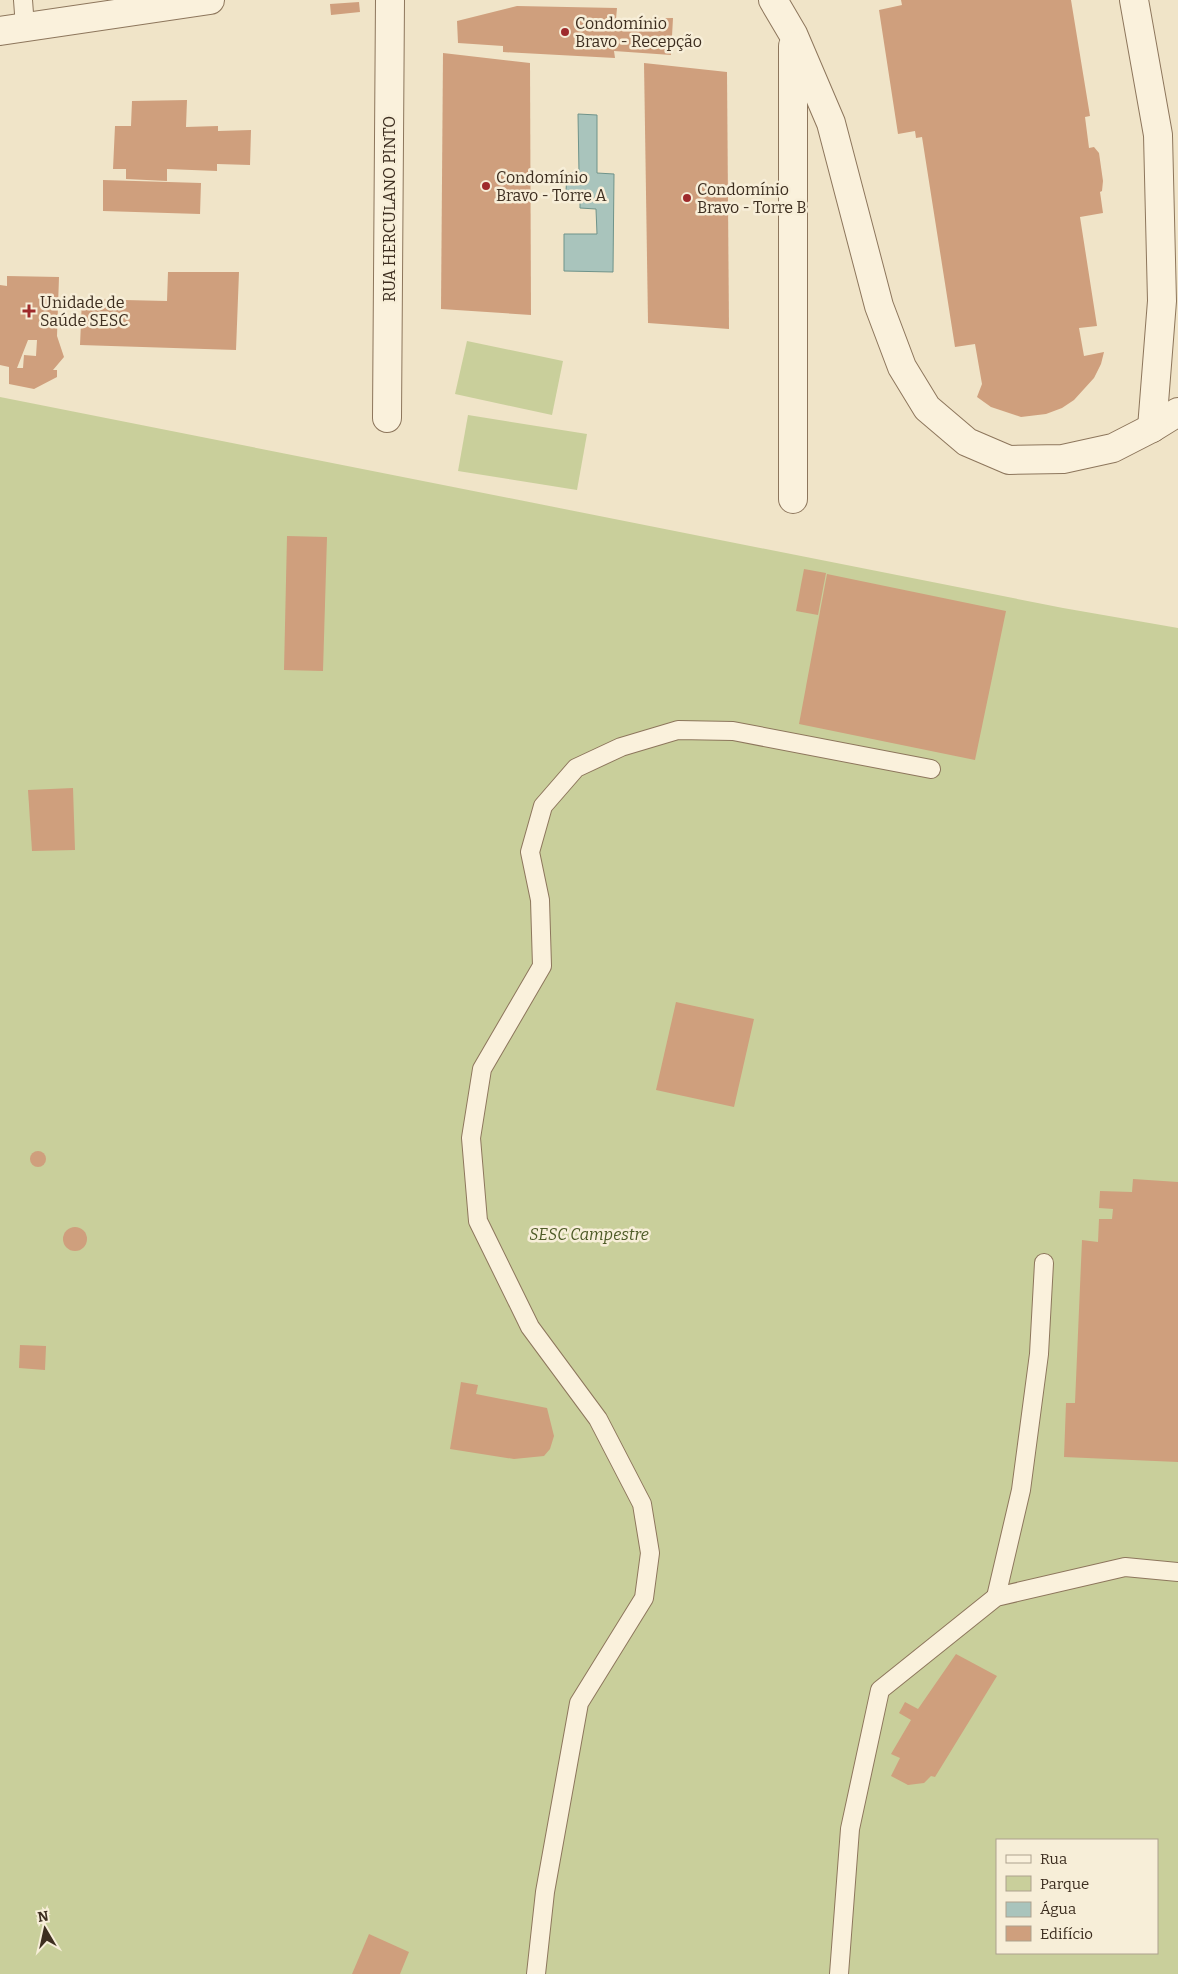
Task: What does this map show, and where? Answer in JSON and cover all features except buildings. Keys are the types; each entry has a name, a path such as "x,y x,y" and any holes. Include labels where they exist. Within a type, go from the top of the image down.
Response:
{"street":[{"path":"13,29 210,0"},
{"name":"RUA HERCULANO PINTO","path":"387,418 390,0"},
{"path":"773,0 794,34 831,123 879,306 902,368 927,408 967,442 1009,460 1063,459 1113,448 1178,412"},
{"path":"1134,0 1158,135 1162,301 1152,428"},
{"path":"793,499 794,34"}],"lane":[{"path":"13,29 23,0"},
{"path":"536,1974 545,1892 579,1704 644,1598 650,1553 642,1504 634,1487 598,1419 530,1327 478,1221 471,1138 482,1069 542,966 540,900 530,852 544,806 576,768 621,747 678,730 734,731 931,769"},
{"path":"996,1597 1021,1490 1039,1354 1044,1263"},
{"path":"839,1974 850,1829 880,1690 996,1597 1126,1567 1178,1572"}],"green space":[{"path":"467,341 563,361 552,415 455,394"},
{"name":"SESC Campestre","path":"0,397 1063,608 1178,628 1178,1974 0,1974"},
{"path":"468,415 587,434 577,490 458,471"}],"water":[{"path":"578,114 597,115 597,173 614,174 613,272 564,271 564,234 597,234 596,209 580,208 580,191 566,191 567,173 579,173"}],"place":[{"name":"Condomínio Bravo - Recepção","path":"565,32"},
{"name":"Condomínio Bravo - Torre A","path":"486,186"},
{"name":"Condomínio Bravo - Torre B","path":"687,198"},
{"name":"Unidade de Saúde SESC","path":"29,311"}]}
